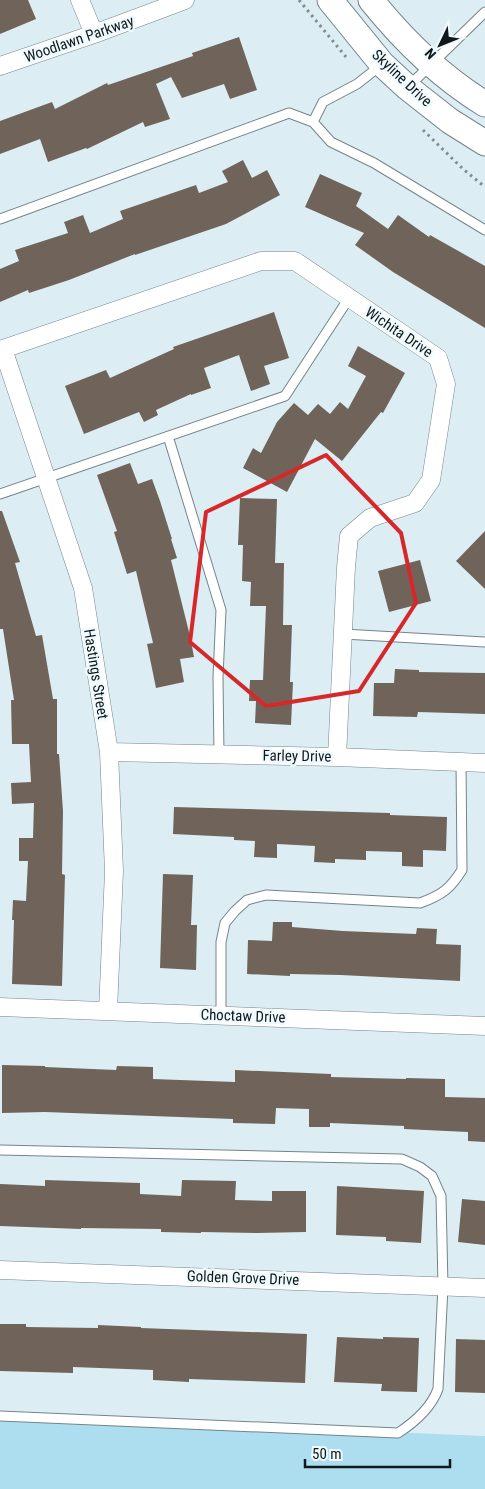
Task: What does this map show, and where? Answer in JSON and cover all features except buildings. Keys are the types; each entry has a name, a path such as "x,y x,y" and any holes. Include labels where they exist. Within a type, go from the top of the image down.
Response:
{"main road":[{"name":"Skyline Drive","path":"330,0 382,64 408,88 450,121 485,143"},
{"name":"Skyline Drive","path":"371,0 391,25 432,64 470,95 485,104"}],"street":[{"path":"80,0 94,34"},
{"name":"Woodlawn Parkway","path":"0,66 185,0"},
{"name":"Wichita Drive","path":"1,350 261,261 295,261 438,358 446,384 431,480 415,502 370,518 350,536 346,567 337,757"},
{"name":"Hastings Street","path":"1,350 83,588 109,752 114,870 108,1011"},
{"name":"Farley Drive","path":"109,752 337,757 485,763"},
{"name":"Choctaw Drive","path":"0,1007 485,1026"},
{"name":"Golden Grove Drive","path":"0,1270 485,1288"}],"lane":[{"path":"408,88 485,12"},
{"path":"313,122 323,102 357,84 382,64"},
{"path":"0,219 289,113 313,122 331,142 374,162 485,230"},
{"path":"0,494 285,396 349,298"},
{"path":"168,436 221,610 218,677 219,754"},
{"path":"343,634 485,642"},
{"path":"221,1016 221,942 225,923 235,910 247,900 266,895 420,903 435,898 452,884 462,870 460,761"},
{"path":"0,1150 402,1159 420,1167 432,1176 441,1196 443,1286 438,1389 434,1400 425,1410 411,1424 398,1433 0,1416"}],"highlighted area":[{"path":"326,455 401,533 416,603 359,691 266,706 190,642 206,512"}],"shaded area":[{"path":"0,1416 485,1436 485,1489 0,1489"}]}
